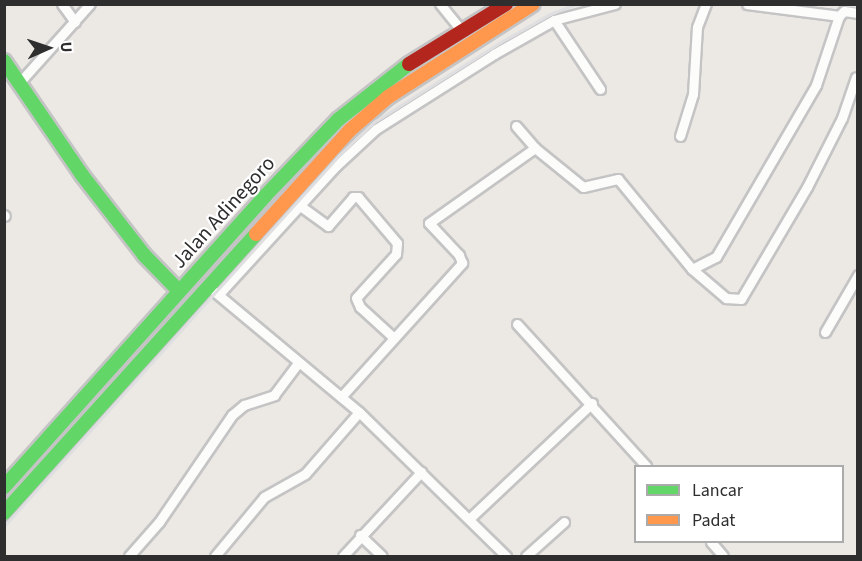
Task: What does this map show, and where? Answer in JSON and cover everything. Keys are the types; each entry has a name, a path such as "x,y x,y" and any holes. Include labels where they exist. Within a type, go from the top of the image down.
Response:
{"main road":[{"name":"Jalan Adinegoro","path":"4,487 285,175 378,86 506,4"},
{"path":"4,513 296,186 388,97 533,4"},
{"path":"4,61 96,193 144,255 179,291"},
{"path":"285,175 290,185 296,186"},
{"path":"266,195 275,195 279,205"}],"street":[{"path":"62,4 75,22"},
{"path":"20,83 90,4"},
{"path":"440,4 462,31"},
{"path":"219,294 299,205 376,129 484,60 554,20 615,4"},
{"path":"680,136 693,94 697,27 706,4"},
{"path":"747,4 839,16"},
{"path":"692,269 716,257 767,172 816,85 839,16 843,11 858,13"},
{"path":"554,20 600,89"},
{"path":"516,126 535,148 583,187 618,179 692,269 726,298 741,298 807,187 842,118 856,77"},
{"path":"341,397 462,263 459,255 429,223 535,148"},
{"path":"299,205 328,226 353,197 358,197 397,243 396,254 356,298 360,307 394,338"},
{"path":"825,333 858,275"},
{"path":"207,285 359,412 506,556"},
{"path":"517,324 645,465"},
{"path":"129,556 159,522 232,415 244,405 269,399 298,363"},
{"path":"469,519 592,404"},
{"path":"215,556 264,497 305,474 359,412"},
{"path":"343,556 360,535 421,472"},
{"path":"526,556 564,522"},
{"path":"360,535 382,556"},
{"path":"712,543 723,556"}],"railway":[{"path":"4,526 338,156 374,122 499,43 550,14 576,4"},
{"path":"843,4 858,6"}],"traffic: fast":[{"path":"4,61 82,175 144,255 179,291"},
{"path":"4,487 266,195 339,119 409,64"},
{"path":"4,513 256,234"}],"traffic: slow":[{"path":"256,234 350,130 388,97 533,4"}],"traffic: jam":[{"path":"409,64 506,4"}]}
